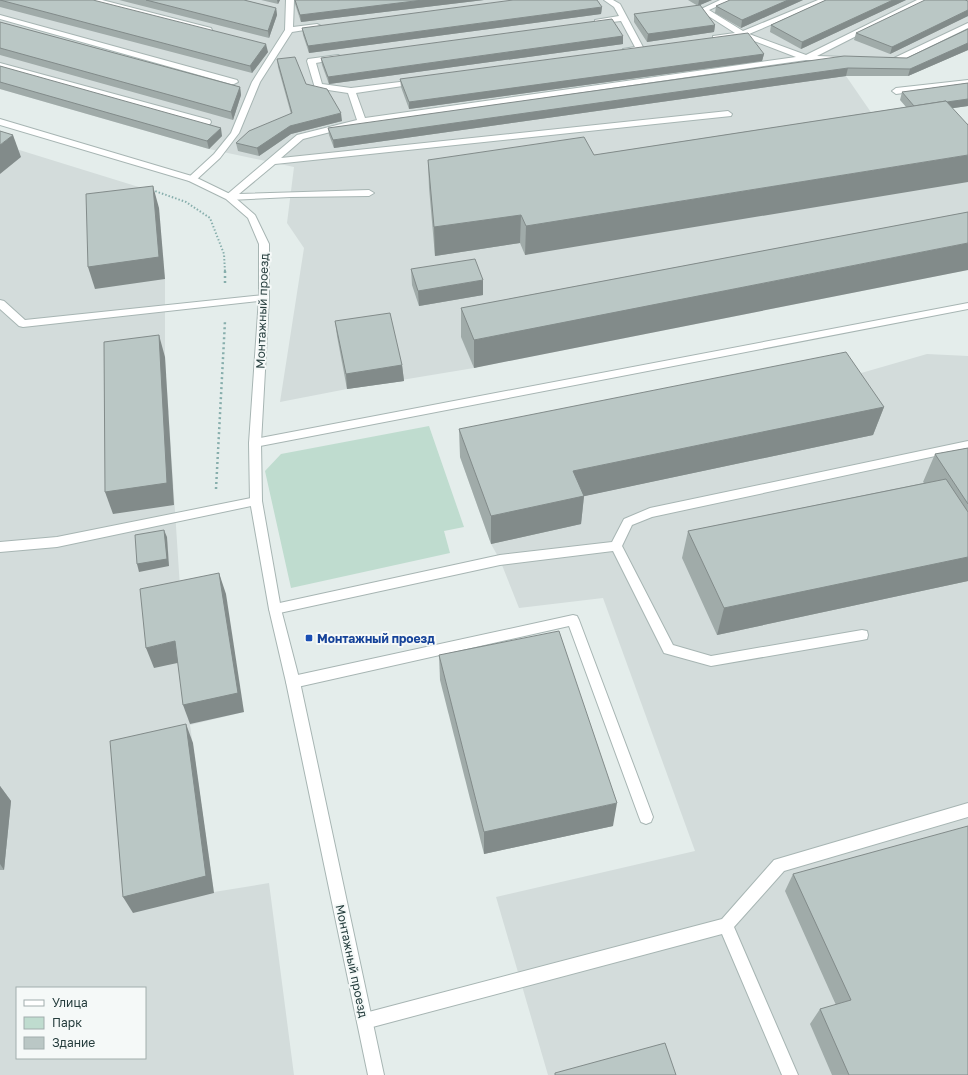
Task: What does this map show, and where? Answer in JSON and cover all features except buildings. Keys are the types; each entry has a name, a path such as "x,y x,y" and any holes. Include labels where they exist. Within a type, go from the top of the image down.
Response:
{"street":[{"path":"93,0 220,32"},
{"path":"192,179 217,156 235,133 256,82 289,30 290,0"},
{"path":"608,0 617,6 644,49 617,53"},
{"path":"727,0 704,10 742,34 806,58 923,0"},
{"path":"711,39 742,34 825,0"},
{"path":"0,17 234,82"},
{"path":"593,23 624,18"},
{"path":"289,30 328,25"},
{"path":"877,60 895,60 968,25"},
{"path":"350,56 311,61 318,86 351,91 421,81"},
{"path":"229,197 300,137 362,121 806,58 854,59"},
{"path":"0,66 207,122"},
{"path":"896,91 968,82"},
{"path":"351,91 362,121"},
{"path":"272,162 728,114"},
{"name":"Монтажный проезд","path":"0,122 192,179 229,197 252,217 264,244 264,298 255,443 256,501 276,610 293,682 376,1075"},
{"path":"229,197 291,194 369,193"},
{"path":"0,303 23,324 264,298"},
{"path":"255,443 968,306"},
{"path":"943,310 968,315"},
{"path":"616,546 628,522 650,513 968,445"},
{"path":"0,548 56,542 256,501"},
{"path":"276,610 500,560 616,546"},
{"path":"616,546 669,649 711,661 862,635"},
{"path":"293,682 574,620 646,817"},
{"path":"365,1021 726,925 779,865 968,810"},
{"path":"726,925 790,1075"}],"path":[{"path":"150,189 186,202 210,218 224,254 226,302 215,510"}],"shaded area":[{"path":"0,0 959,0 968,2 968,50 908,76 846,76 888,137 968,123 968,270 474,368 347,389 280,402 304,248 287,223 294,167 209,149 0,89"},
{"path":"0,144 142,188 159,208 165,279 165,357 181,603 244,712 190,725 214,892 269,883 294,1075 0,1075"},
{"path":"927,354 968,356 968,1075 548,1075 496,897 695,851 603,598 519,608 500,560 491,544 460,457 837,380"}],"green space":[{"path":"429,426 464,527 444,531 450,553 291,588 265,471 281,454"}],"place":[{"name":"Монтажный проезд","path":"309,638"}]}
